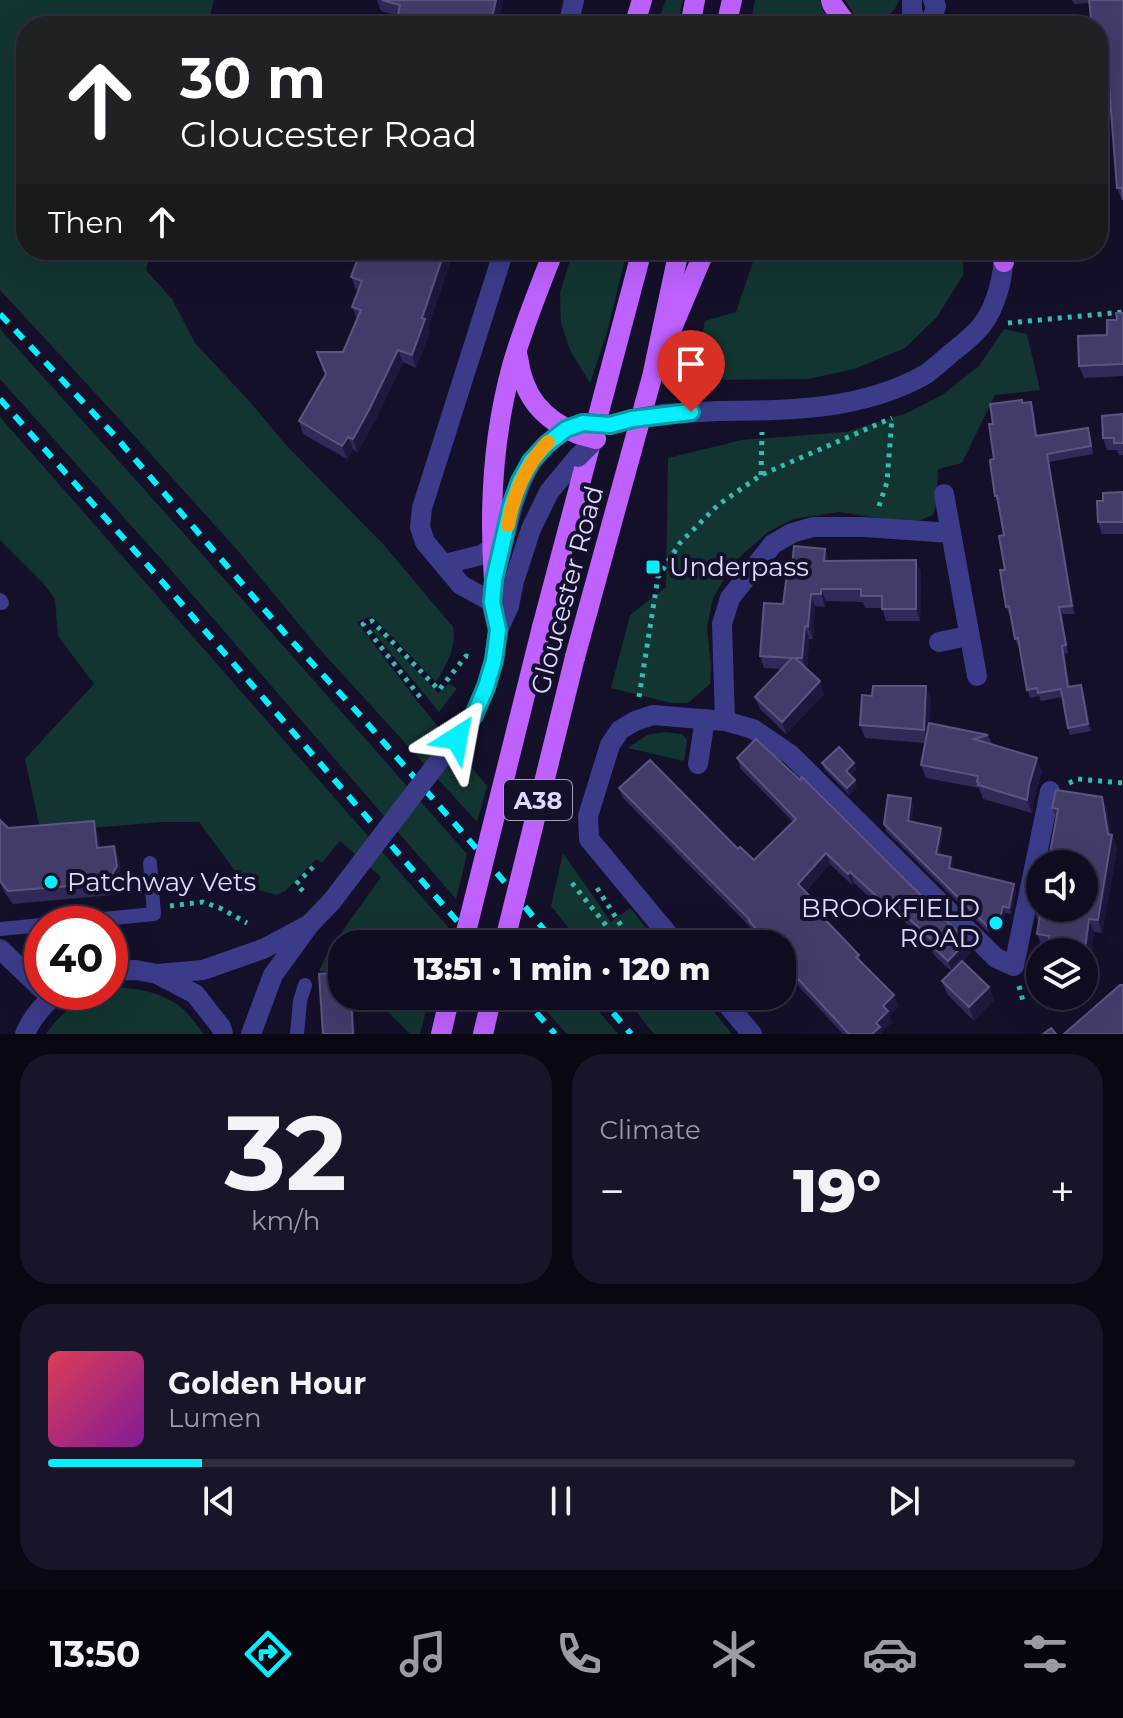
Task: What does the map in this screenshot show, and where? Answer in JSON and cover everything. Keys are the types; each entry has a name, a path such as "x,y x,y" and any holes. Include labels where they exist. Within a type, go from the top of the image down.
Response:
{"main road":[{"path":"494,580 498,545 496,450 511,370 550,260"},
{"name":"Gloucester Road","path":"466,930 542,627 639,260"},
{"name":"Gloucester Road","path":"507,930 575,657 652,377 677,260"},
{"path":"652,377 701,260"},
{"path":"517,349 520,374 531,398 545,415 587,430"},
{"path":"441,1034 447,1010"},
{"path":"483,1034 489,1010"}],"street":[{"path":"492,602 461,585 425,542 420,527 422,508 501,260"},
{"path":"445,564 481,555 498,545 520,481 531,461 547,444 587,430 663,414 812,409 892,391 929,372 981,326 999,286 1001,260"},
{"path":"251,1034 273,975 474,715 490,674 498,630 509,606 531,529 549,492 578,457 587,430"},
{"path":"944,494 977,676"},
{"path":"698,764 715,720 722,624 730,598 773,544 792,533 813,527 951,533"},
{"path":"494,580 492,602 498,630"},
{"path":"939,642 968,636"},
{"path":"664,930 589,839 588,816 610,745 620,730 635,721 653,715 715,720 753,729 791,755 996,958 1014,966 1050,791"},
{"path":"128,970 157,974 203,970 263,949 310,924"},
{"path":"0,949 24,970"},
{"path":"157,974 195,994 223,1034"},
{"path":"25,1034 39,1010"},
{"path":"732,1010 752,1034"}],"lane":[{"path":"128,917 154,914 150,863"},
{"path":"0,929 24,927"},
{"path":"297,1034 305,985"}],"path":[{"path":"999,324 1123,312"},
{"path":"864,527 885,492 892,409"},
{"path":"635,721 658,577 680,543 718,505 761,475 892,418"},
{"path":"761,475 762,432"},
{"path":"420,697 363,624 372,621 439,690 466,656 472,657"},
{"path":"1050,791 1078,779 1123,783"},
{"path":"303,891 296,884 315,865"},
{"path":"572,883 610,930"},
{"path":"153,907 203,902 247,923"}],"green space":[{"path":"0,0 214,0 210,16 16,16 16,260 148,260 146,270 172,299 195,343 285,444 384,545 453,627 452,649 436,682 372,616 357,622 487,786 477,822 316,645 239,552 0,290"},
{"path":"666,0 683,0 679,16 660,16"},
{"path":"755,0 820,0 826,16 752,16"},
{"path":"845,0 899,0 886,16 854,14"},
{"path":"570,260 625,260 607,333 590,383 570,350 561,323 560,293"},
{"path":"754,260 964,260 963,275 937,317 905,348 854,369 808,379 693,380 705,321 736,312"},
{"path":"0,329 467,854 456,899 171,570 0,379"},
{"path":"1004,329 1027,334 1040,390 995,395 962,463 938,469 937,501 933,515 918,521 839,512 793,519 768,532 734,562 713,598 707,627 710,684 688,703 671,703 611,688 630,615 666,587 668,458 742,440 846,432 907,413 942,395 979,366"},
{"path":"0,417 448,927 447,930 343,930 381,877 340,841 322,863 316,859 285,891 277,895 247,887 199,822 43,832 25,759 94,684 58,636 55,599 0,540"},
{"path":"376,629 438,693 449,684 457,688 439,712 372,630"},
{"path":"665,732 682,734 687,740 684,761 628,748 647,735"},
{"path":"563,853 611,922 630,908 648,930 571,930 551,906"},
{"path":"328,952 328,972 319,971"},
{"path":"128,989 136,989 175,1003 204,1034 46,1034 66,1011 128,1010"},
{"path":"386,1010 426,1010 420,1034 410,1034"},
{"path":"546,1010 598,1010 618,1034 567,1034"},
{"path":"635,1010 712,1010 732,1034 654,1034"}],"building":[{"path":"382,0 496,0 492,16 398,16 400,5"},
{"path":"1089,0 1123,0 1123,200 1122,188 1117,188 1108,73 1108,16 1091,16"},
{"path":"357,260 442,260 412,355 398,350 353,439 348,437 342,446 299,421 326,374 317,352 343,352 361,310 352,307 362,281 351,277"},
{"path":"1116,313 1123,313 1123,364 1079,366 1078,336 1107,335 1107,320 1117,320"},
{"path":"1022,400 1022,403 1031,402 1036,436 1088,428 1091,446 1047,454 1072,606 1059,607 1066,645 1062,646 1068,687 1081,685 1088,724 1068,728 1061,689 1038,693 1037,688 1027,690 1018,638 1015,639 1009,606 1006,607 1000,570 1005,570 999,536 1004,535 990,462 994,459 989,424 993,424 990,404"},
{"path":"1123,414 1123,443 1114,443 1114,438 1103,438 1102,416"},
{"path":"1123,492 1123,522 1098,522 1097,501 1103,501 1103,493"},
{"path":"794,546 825,549 824,561 916,560 916,609 882,609 882,596 861,596 861,589 821,589 821,594 811,594 802,658 795,658 820,681 782,722 755,697 792,658 760,656 764,603 783,604"},
{"path":"873,686 926,686 924,730 860,725 862,695 872,696"},
{"path":"929,723 988,735 974,739 1037,758 1027,800 978,785 978,776 921,765"},
{"path":"756,739 800,780 802,777 967,941 948,961 930,944 933,941 887,898 883,902 826,853 798,884 821,908 817,911 859,955 856,957 894,995 883,1006 888,1011 876,1023 880,1027 872,1034 849,1034 796,977 796,930 757,930 619,788 650,760 738,849 740,847 754,860 796,819 737,758"},
{"path":"839,747 854,763 846,771 855,780 847,788 822,763"},
{"path":"1056,790 1102,797 1108,834 1112,835 1098,920 1098,850 1051,850 1058,809 1052,808"},
{"path":"888,795 911,798 908,821 941,828 936,854 951,857 949,868 1014,884 1009,908 1003,906 999,923 991,922 987,926 884,824"},
{"path":"0,820 8,828 94,821 97,848 114,846 117,866 107,883 8,891 0,881"},
{"path":"1039,922 1089,922 1086,938 1049,938 1037,934"},
{"path":"962,961 989,987 969,1007 942,981"},
{"path":"328,973 328,1010 352,1010 353,1034 323,1034 319,974"},
{"path":"1123,985 1123,1034 1064,1034 1091,1010 1098,1010 1098,1004"}],"railway":[{"path":"0,314 115,436 544,930"},
{"path":"0,399 465,930"},
{"path":"534,1010 555,1034"},
{"path":"611,1010 631,1034"}],"slow traffic":[{"path":"508,525 520,481 531,461 548,442"}],"place":[{"name":"Underpass","path":"653,567"},
{"name":"Patchway Vets","path":"51,882"},
{"name":"BROOKFIELD ROAD","path":"996,923"}],"route":[{"path":"457,738 474,715 494,660 498,630 492,602 494,580 511,506 531,461 566,429 583,423 610,425 663,414 691,412"}]}
